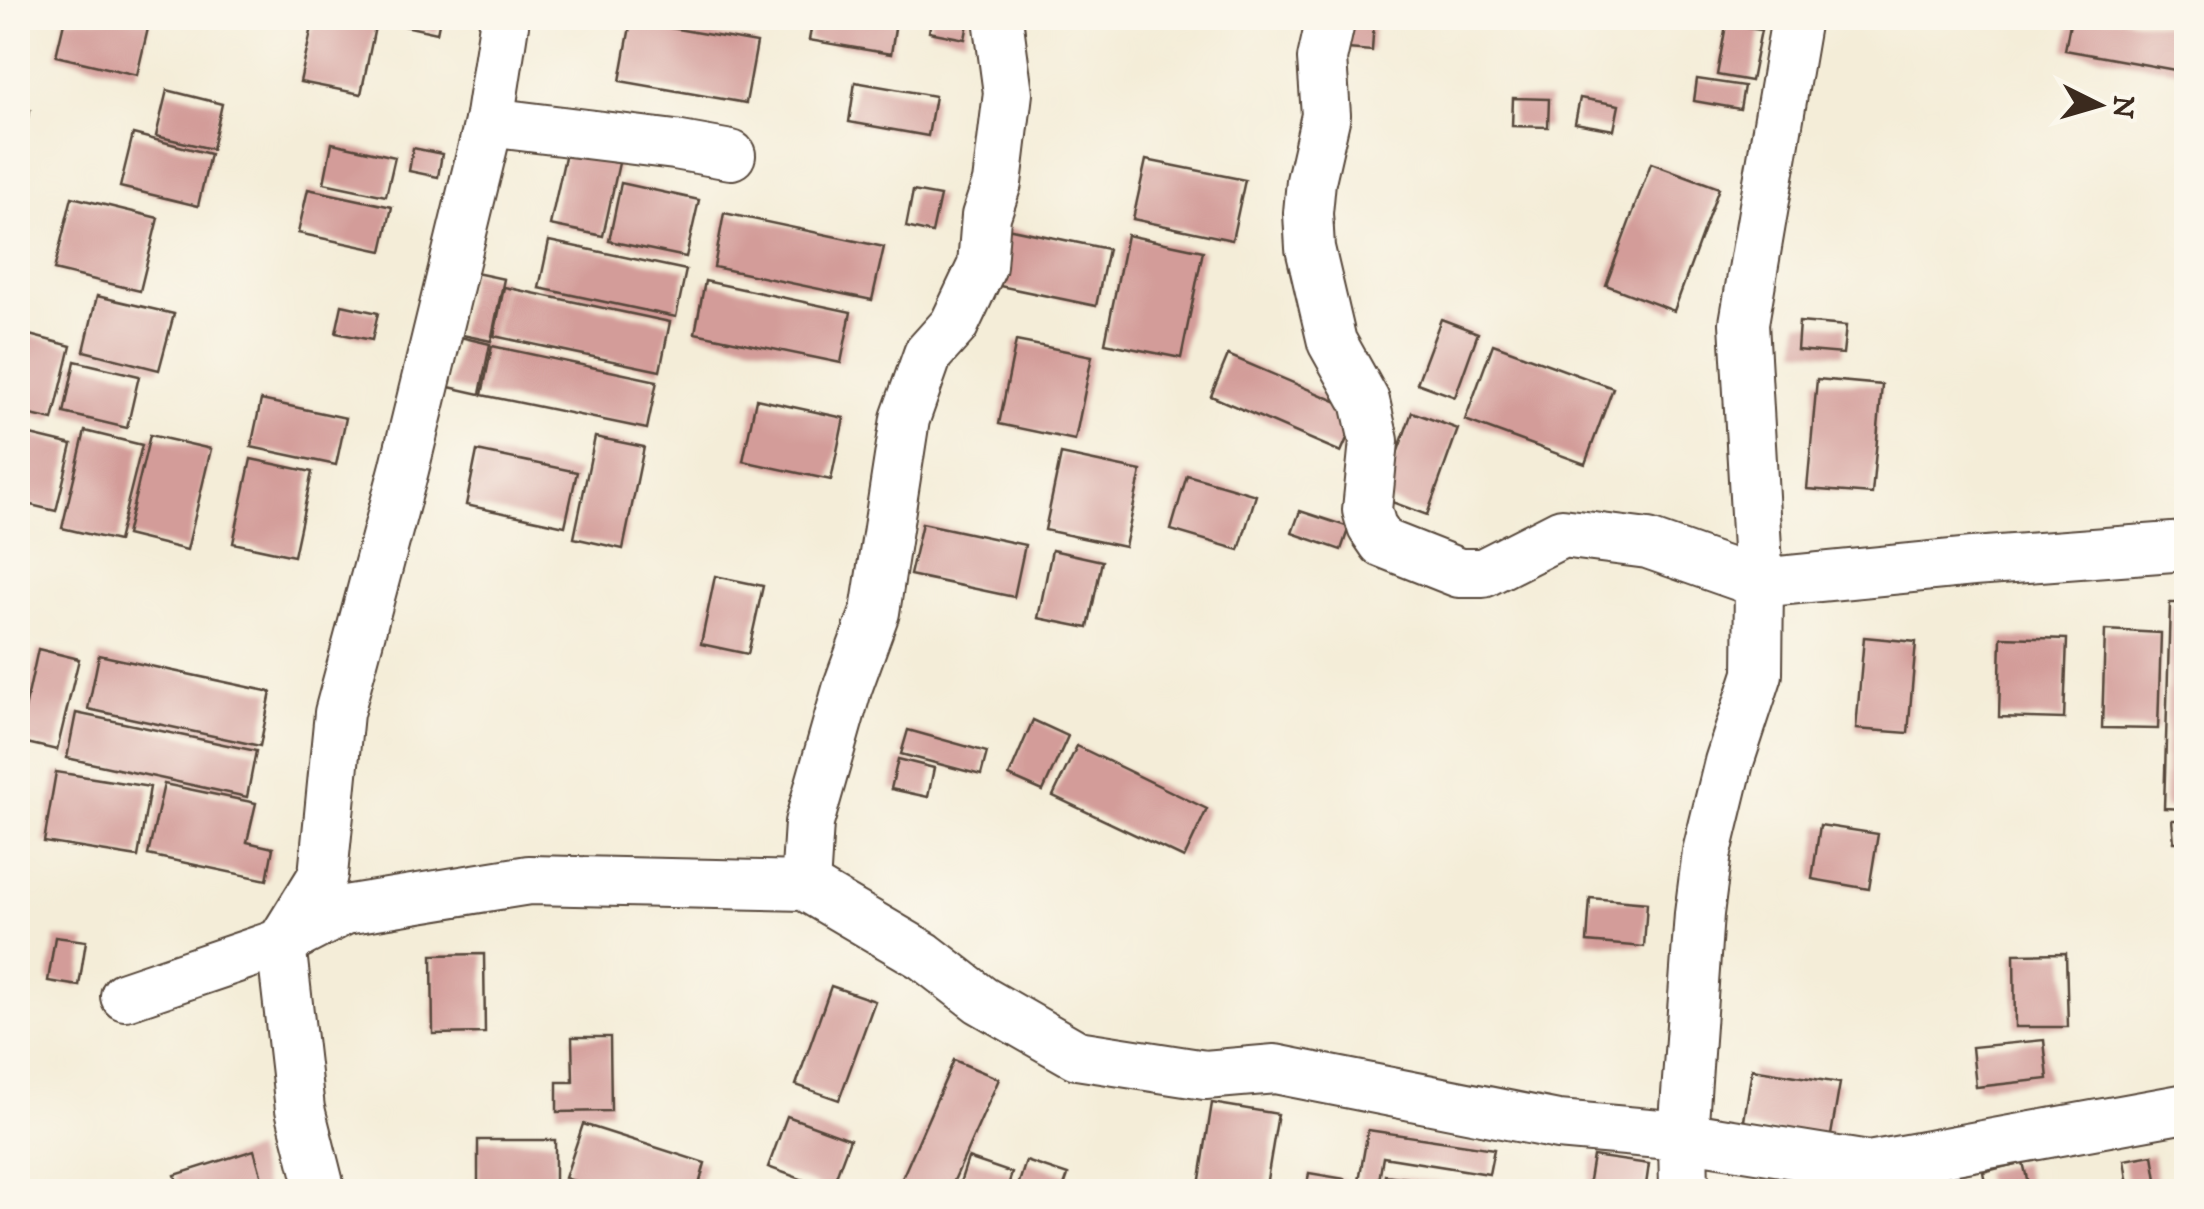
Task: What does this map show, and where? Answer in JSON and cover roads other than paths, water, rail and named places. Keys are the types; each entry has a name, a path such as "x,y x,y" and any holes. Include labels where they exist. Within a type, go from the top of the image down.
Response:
{"street":[{"path":"320,1192 300,1108 281,942 323,875 339,713 404,470 489,122 506,18"},
{"path":"805,886 809,823 848,686 875,612 906,419 928,354 954,325 982,266 986,216 997,183 1008,94 998,18"},
{"path":"1330,18 1322,59 1326,115 1308,213 1310,248 1332,342 1365,401 1374,441 1367,510 1372,528 1383,542 1458,572 1482,572 1562,534 1648,544 1759,584 1972,562 2186,546"},
{"path":"1684,1192 1683,1136 1707,852 1728,762 1758,674 1759,584 1744,323 1796,18"},
{"path":"489,122 675,144 731,155"},
{"path":"125,996 281,942 346,910 529,880 805,886 924,956 981,1000 1077,1055 1205,1075 1276,1069 1558,1125 1683,1136 1868,1166 2186,1108"}]}
